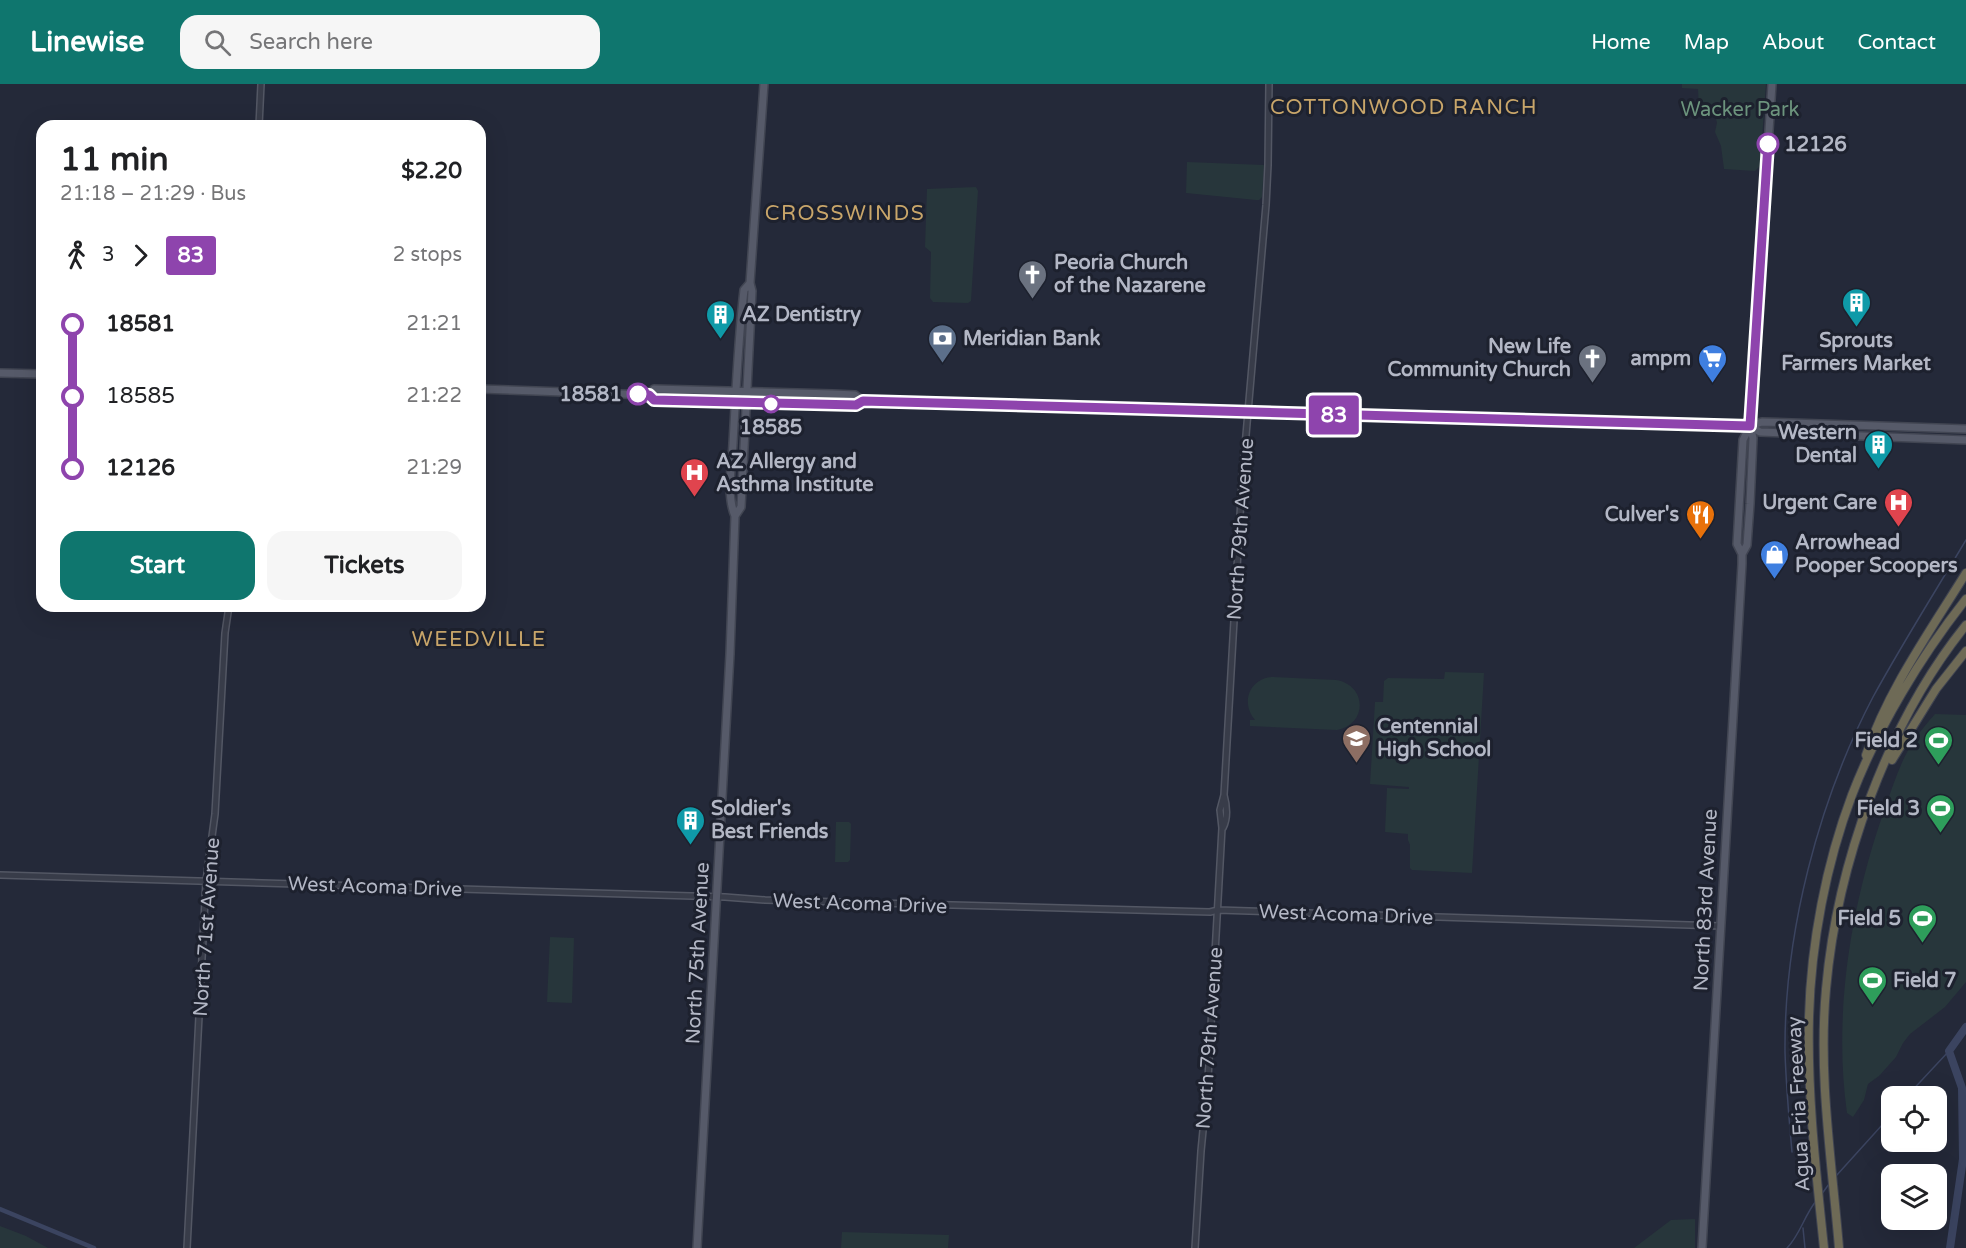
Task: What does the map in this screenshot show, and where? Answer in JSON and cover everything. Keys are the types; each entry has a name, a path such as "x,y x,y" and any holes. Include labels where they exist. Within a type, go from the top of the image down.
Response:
{"highway":[{"path":"1853,794 1870,742 1892,698 1966,573"},
{"name":"Agua Fria Freeway","path":"1824,1248 1814,1156 1809,1067 1812,973 1819,923 1831,868 1853,794 1883,728 1914,673 1966,599"},
{"name":"Agua Fria Freeway","path":"1839,1248 1828,1137 1824,1026 1830,958 1842,891 1856,837 1878,778 1906,719 1949,646 1966,625"},
{"path":"1878,778 1936,689 1966,651"}],"main road":[{"name":"North 75th Avenue","path":"735,516 741,507 752,291 750,284 764,84"},
{"name":"North 83rd Avenue","path":"1702,1248 1742,554 1737,544 1743,440 1750,426 1772,84"},
{"name":"North 75th Avenue","path":"697,1248 730,664 735,516 732,507 731,477 735,392 744,290 750,284"},
{"path":"0,373 36,374"},
{"path":"486,389 649,395 654,400 735,403 856,405 863,401 1750,426 1762,422 1966,429"},
{"path":"649,395 654,389 855,395 863,401"},
{"path":"1750,426 1760,432 1966,440"}],"street":[{"path":"259,120 261,84"},
{"name":"North 79th Avenue","path":"1196,1248 1222,828 1226,821 1227,804 1224,795 1242,481 1266,194 1269,84"},
{"name":"North 71st Avenue","path":"187,1248 206,881 215,814 228,612"},
{"name":"West Acoma Drive","path":"0,875 1032,908 1199,912 1218,910 1720,926"}],"green space":[{"name":"Wacker Park","path":"1682,84 1766,84 1760,166 1755,171 1724,169 1721,146 1715,132 1717,123 1714,109 1699,110 1698,89 1682,88"},
{"path":"1187,162 1264,165 1262,197 1256,200 1186,193"},
{"path":"976,187 978,191 971,301 968,303 933,302 930,298 931,252 925,247 927,189"},
{"path":"1445,672 1484,673 1472,873 1412,870 1408,834 1385,832 1387,788 1409,789 1409,787 1370,784 1375,702 1383,702 1384,681 1388,678 1444,679"},
{"path":"1273,677 1336,680 1346,683 1354,689 1358,696 1360,705 1358,713 1347,726 1337,730 1250,726 1250,720 1255,720 1248,706 1250,692 1258,682"},
{"path":"1935,714 1966,715 1966,982 1945,1007 1910,1034 1896,1057 1879,1076 1868,1084 1864,1100 1853,1117 1847,1113 1842,1037 1844,998 1854,921 1872,847 1897,774 1915,739"},
{"path":"836,822 851,824 850,860 848,862 835,862"},
{"path":"550,937 574,938 572,1003 547,1002"},
{"path":"1695,1219 1695,1248 1634,1248 1671,1220"},
{"path":"0,1226 26,1236 48,1248 0,1248"},
{"path":"842,1232 949,1235 948,1248 841,1248"}],"waterway":[{"path":"1792,1152 1785,1064 1786,1007 1798,916 1821,824 1853,738 1873,697 1966,540"},
{"path":"1950,1248 1963,1159 1962,1088 1949,1051 1966,1027"},
{"path":"1916,1086 1949,1051"},
{"path":"1836,1176 1881,1126"},
{"path":"1821,1195 1829,1184"},
{"path":"1787,1248 1816,1201"},
{"path":"0,1209 94,1248"},
{"path":"1803,1228 1805,1248"}],"bus line":[{"name":"83","path":"638,394 649,395 654,400 735,403 856,405 863,401 1750,426 1768,144"}],"place":[{"name":"12126","path":"1768,144"},
{"name":"Peoria Church of the Nazarene","path":"1033,300"},
{"name":"Sprouts Farmers Market","path":"1856,328"},
{"name":"AZ Dentistry","path":"721,340"},
{"name":"Meridian Bank","path":"942,364"},
{"name":"New Life Community Church","path":"1592,384"},
{"name":"ampm","path":"1712,384"},
{"name":"18581","path":"638,394"},
{"name":"18585","path":"771,404"},
{"name":"Western Dental","path":"1878,470"},
{"name":"AZ Allergy and Asthma Institute","path":"695,498"},
{"name":"Urgent Care","path":"1898,528"},
{"name":"Culver's","path":"1700,540"},
{"name":"Arrowhead Pooper Scoopers","path":"1774,580"},
{"name":"Centennial High School","path":"1356,764"},
{"name":"Field 2","path":"1939,766"},
{"name":"Field 3","path":"1941,834"},
{"name":"Soldier's Best Friends","path":"690,846"},
{"name":"Field 5","path":"1922,944"},
{"name":"Field 7","path":"1872,1006"}],"district":[{"name":"COTTONWOOD RANCH","path":"1404,107"},
{"name":"CROSSWINDS","path":"845,213"},
{"name":"WEEDVILLE","path":"479,639"}]}
